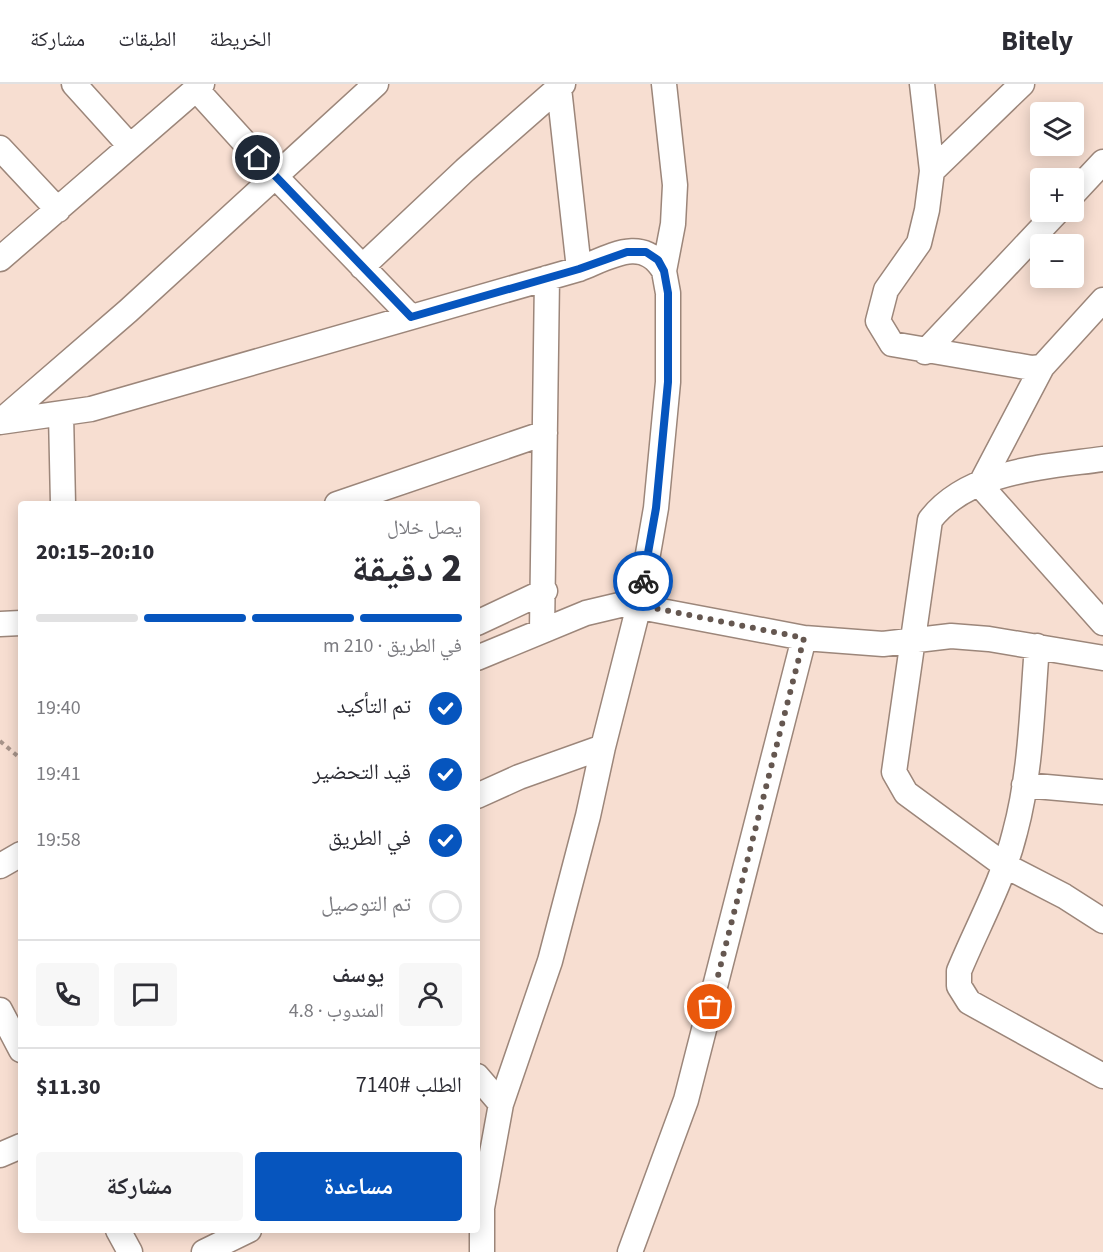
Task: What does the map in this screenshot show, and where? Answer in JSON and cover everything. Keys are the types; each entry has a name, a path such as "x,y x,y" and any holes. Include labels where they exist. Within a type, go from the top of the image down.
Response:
{"street":[{"path":"74,84 130,146"},
{"path":"1,421 128,310 376,84"},
{"path":"482,1252 482,1208 501,1104 550,961 588,816 639,605 656,508 668,382 668,293 664,271 673,224 675,184 664,84"},
{"path":"922,84 932,171 927,210 919,243 886,290 878,321 892,344 925,352 1032,368 1042,367"},
{"path":"932,171 1022,84"},
{"path":"362,267 465,170 561,86"},
{"path":"561,86 579,269"},
{"path":"0,259 199,87 274,175 411,317"},
{"path":"0,148 58,210"},
{"path":"1084,182 1103,162"},
{"path":"925,352 1048,222"},
{"path":"1,421 90,409 579,269 637,250 654,256 664,271"},
{"path":"543,631 546,278"},
{"path":"980,485 1042,367 1103,300"},
{"path":"61,414 63,501"},
{"path":"346,501 545,433"},
{"path":"1103,459 1000,476 942,504 930,520 894,772 906,793 1004,865 1064,896 1103,921"},
{"path":"980,485 1103,623"},
{"path":"480,622 545,591"},
{"path":"480,657 599,608 624,604 639,605 804,638 883,644 951,636 989,639 1103,658"},
{"path":"0,624 18,623"},
{"path":"630,1252 686,1100 804,638"},
{"path":"1037,646 1024,784 1016,832 997,889 959,971 959,986 969,1002 1103,1076"},
{"path":"480,795 519,777 603,747"},
{"path":"1024,784 1103,792"},
{"path":"0,1010 18,1044"},
{"path":"480,1080 501,1104"},
{"path":"0,1155 18,1147"},
{"path":"120,1233 130,1252"},
{"path":"204,1252 243,1233"}],"path":[{"path":"0,741 18,756"}],"way so far":[{"path":"643,581 639,605 804,638 710,1007"}],"route":[{"path":"258,158 411,317 579,269 627,252 637,250 646,252 658,260 664,271 668,293 668,382 656,508 643,581"}]}
